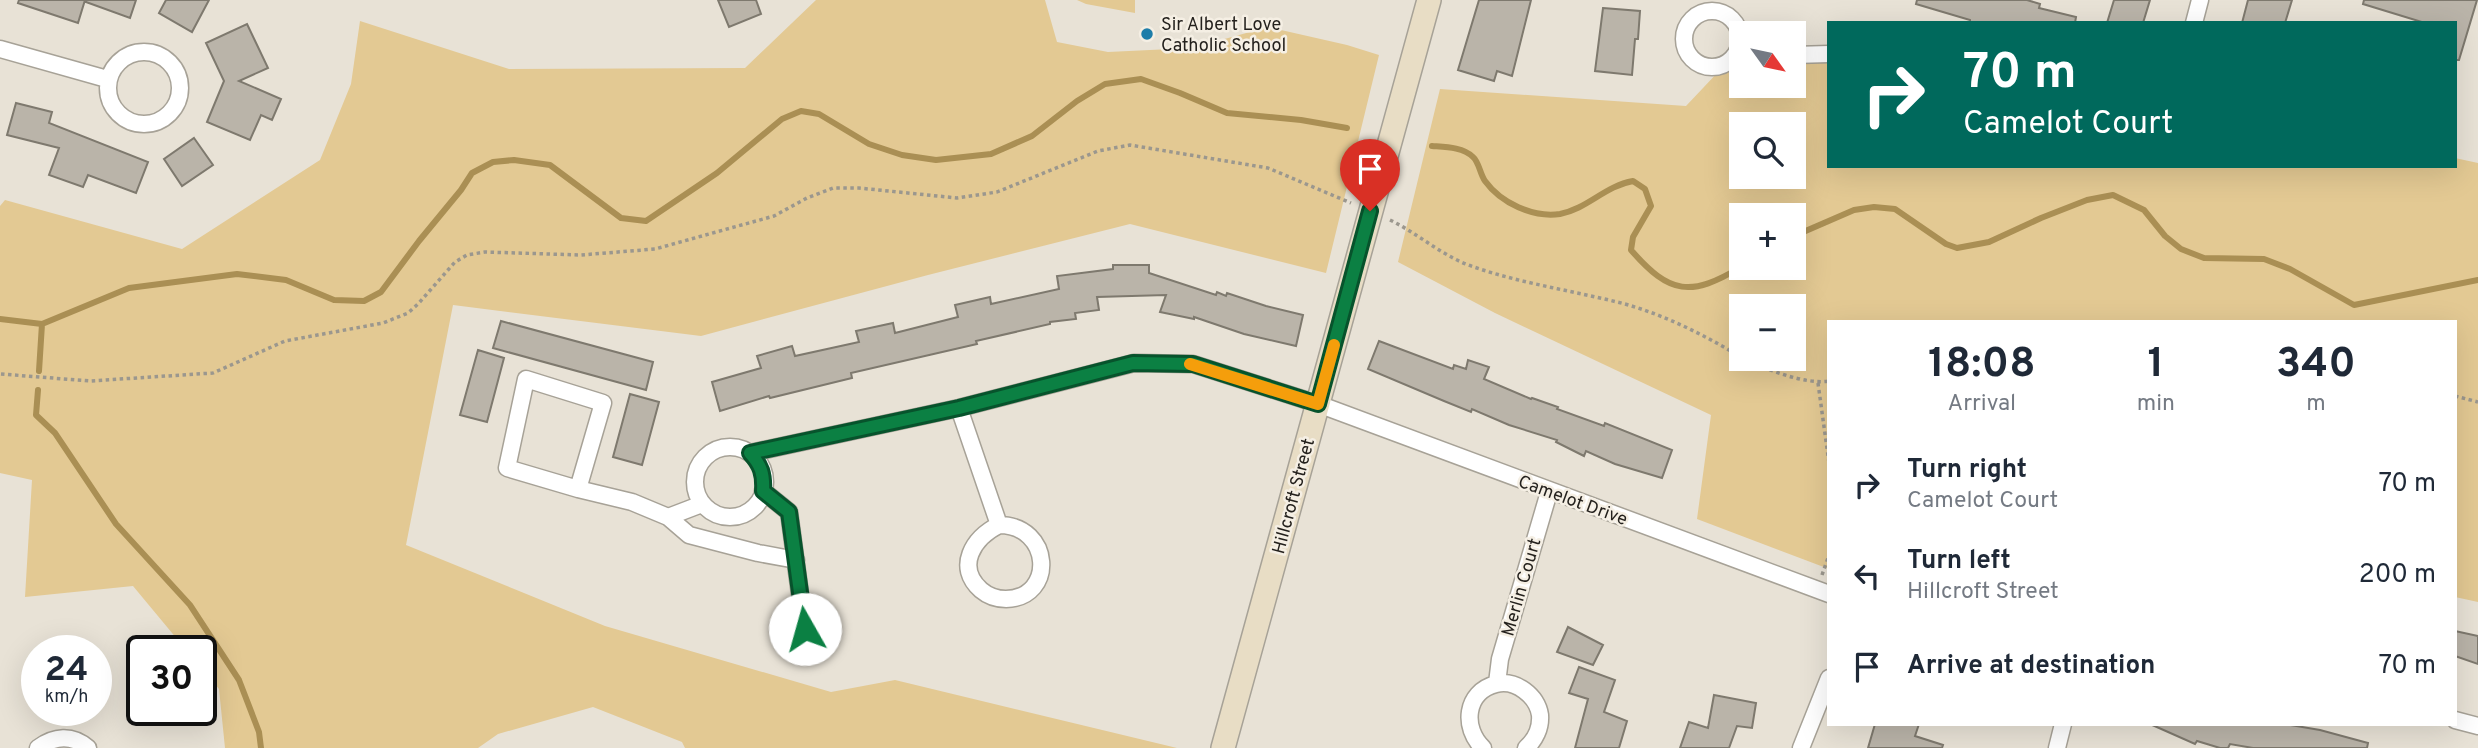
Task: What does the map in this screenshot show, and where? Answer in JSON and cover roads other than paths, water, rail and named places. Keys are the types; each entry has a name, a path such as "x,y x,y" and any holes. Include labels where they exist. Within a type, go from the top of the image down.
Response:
{"street":[{"name":"Hillcroft Street","path":"1223,748 1429,0"},
{"path":"2195,21 2200,0"},
{"path":"0,50 107,79"},
{"path":"139,52 152,53 171,64 180,85 179,97 175,107 158,122 146,125 134,123 123,118 114,109 109,98 107,79 127,56 139,52"},
{"path":"1806,55 1827,54"},
{"name":"Camelot Drive","path":"750,453 959,408 1133,363 1193,364 1318,404 1827,593"},
{"path":"578,489 603,403 526,379 507,468 578,489 632,502 668,517 689,535 796,560"},
{"path":"959,408 999,525"},
{"path":"738,448 750,453 760,463 764,477 763,491 753,507 737,516 718,514 702,503 696,493 697,468 704,457 714,450 738,448"},
{"path":"763,491 789,512 807,646"},
{"name":"Merlin Court","path":"1497,683 1500,660 1549,492"},
{"path":"668,517 702,503"},
{"path":"999,525 1027,533 1040,552 1040,575 1026,593 1015,598 992,597 981,591 973,581 969,569 973,545 981,535 999,525"},
{"path":"1483,748 1470,731 1471,708 1476,698 1497,683 1518,687 1536,702 1540,725 1536,737 1525,748"},
{"path":"1801,748 1827,683"},
{"path":"2457,721 2478,726"},
{"path":"2057,748 2062,726"},
{"path":"38,748 49,740 61,738 72,738 88,748"}],"waterway":[{"path":"0,319 42,324 129,288 237,274 286,280 334,300 364,301 381,292 472,173 493,162 514,160 550,165 621,218 646,221 717,173 782,119 801,111 819,114 869,144 902,155 936,160 991,154 1032,136 1077,101 1105,84 1141,79 1227,113 1301,120 1347,128"},
{"path":"1432,146 1454,148 1469,154 1477,162 1485,181 1500,196 1518,207 1539,214 1570,211 1633,181 1645,189 1651,206 1633,237 1631,250 1645,265 1658,276 1682,287 1695,287 1729,274"},
{"path":"1806,231 1854,210 1874,207 1895,209 1946,244 1957,248 1989,242 2087,200 2113,195 2144,210 2165,236 2181,249 2204,258 2264,259 2290,269 2354,305 2478,280"},
{"path":"39,371 42,324"},
{"path":"38,390 36,415 55,433 116,524 190,605 239,680 259,732 261,748"}],"place":[{"name":"Sir Albert Love Catholic School","path":"1147,34"}]}
